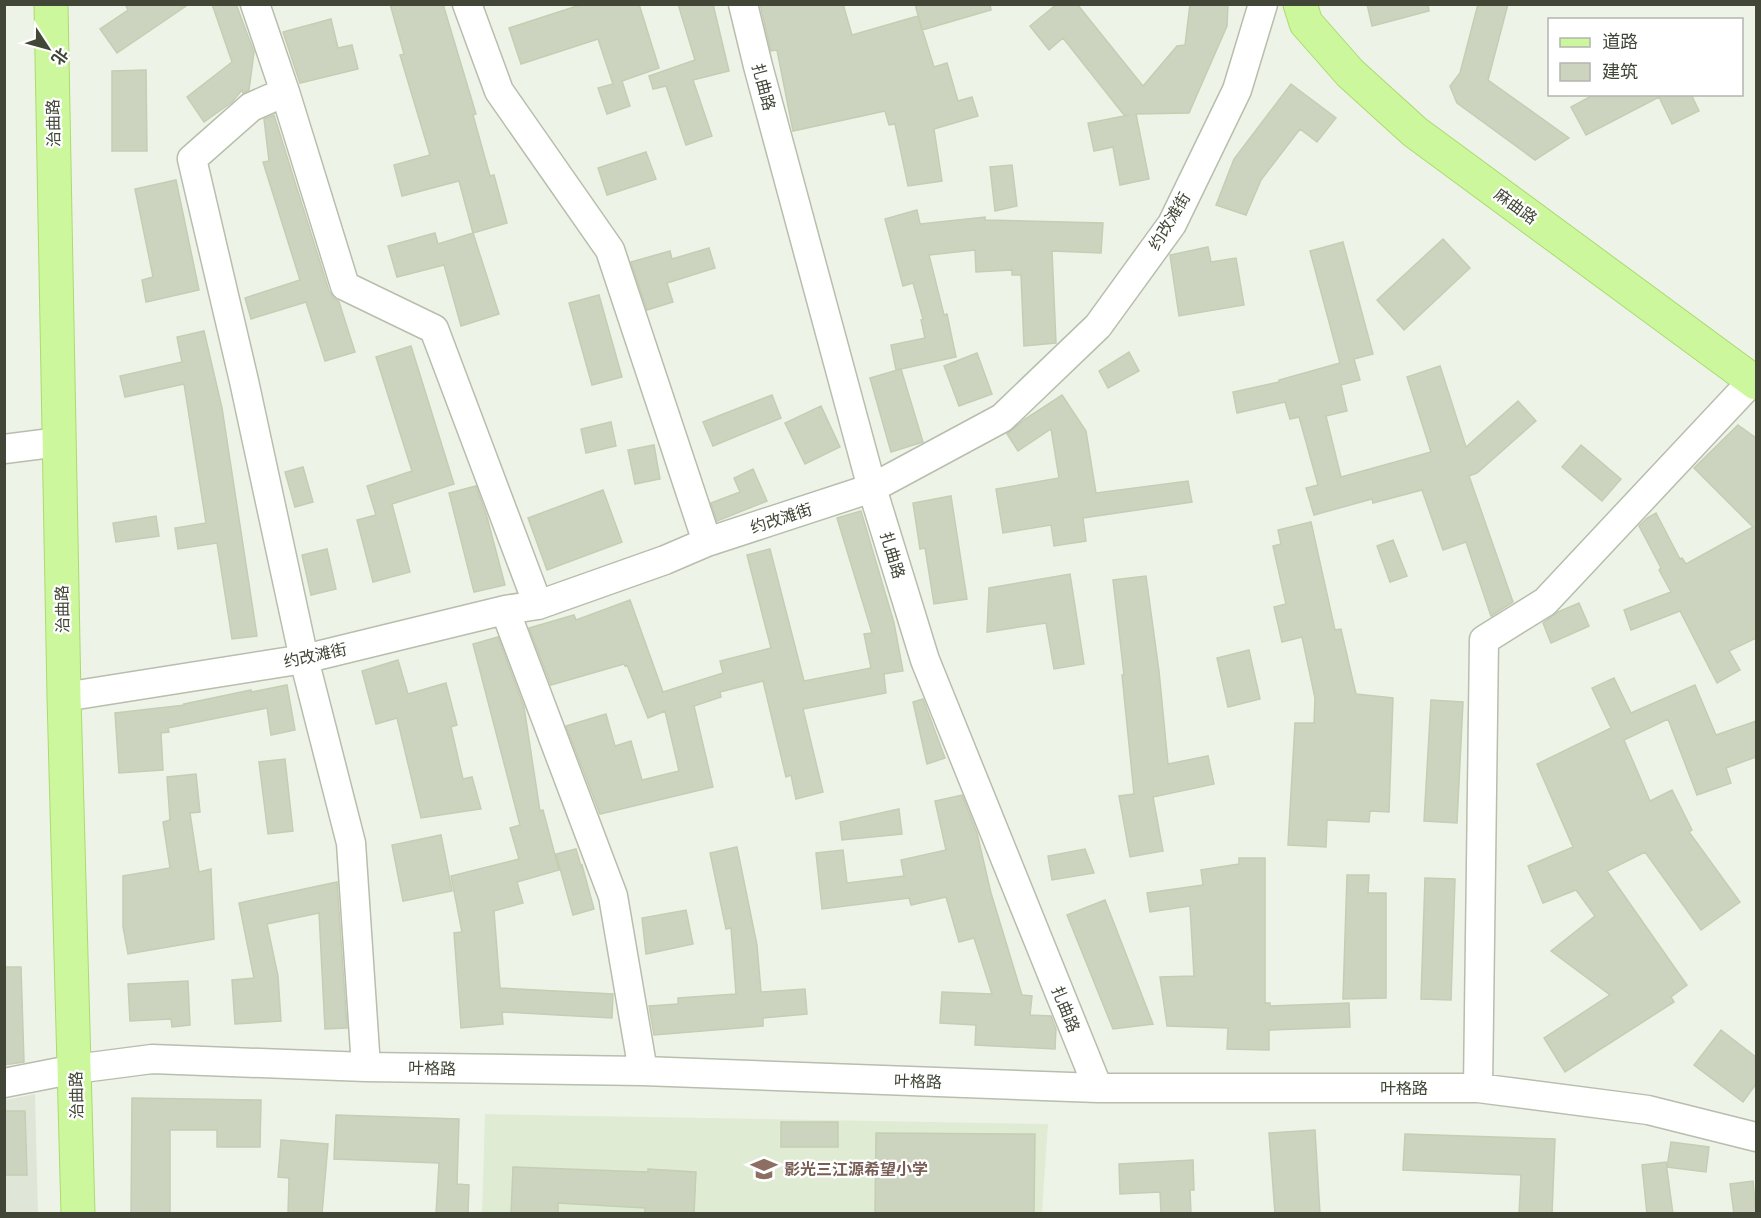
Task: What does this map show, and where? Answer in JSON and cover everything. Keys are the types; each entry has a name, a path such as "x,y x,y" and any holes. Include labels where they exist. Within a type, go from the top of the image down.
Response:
{"main road":[{"name":"治曲路","path":"51,4 64,697 78,1214"},
{"name":"麻曲路","path":"1300,4 1306,23 1350,73 1415,132 1755,381"}],"street":[{"path":"255,4 285,92 345,286 434,329 538,605"},
{"path":"467,4 499,91 610,250 707,542"},
{"name":"扎曲路","path":"743,4 872,488 925,660 1098,1088"},
{"name":"约改滩街","path":"64,697 304,659 505,610 538,605 665,560 707,542 872,488 1002,418 1098,326 1172,224 1237,90 1263,4"},
{"path":"285,92 251,107 192,159 244,381 304,659 351,843 366,1067"},
{"path":"1478,1088 1484,640 1545,602 1755,381"},
{"path":"4,449 59,442"},
{"path":"505,610 613,896 643,1071"},
{"name":"叶格路","path":"4,1083 75,1069 152,1059 366,1067 643,1071 1098,1088 1478,1088 1648,1110 1756,1137"}],"shaded area":[{"path":"35,1094 38,1213 5,1214 5,1100"},
{"name":"影光三江源希望小学","path":"485,1114 1048,1124 1042,1213 482,1214"}],"building":[{"path":"125,4 189,4 117,53 100,29 128,10"},
{"path":"212,4 236,4 254,52 249,90 243,93 242,90 232,102 204,122 187,97 232,62"},
{"path":"390,4 443,4 476,114 473,115 490,176 494,175 507,223 473,233 459,181 402,196 394,165 430,155 400,55 404,54"},
{"path":"583,4 639,4 659,68 622,81 630,106 607,114 598,88 613,84 598,39 521,64 509,28"},
{"path":"678,4 713,4 729,71 693,80 712,136 686,145 666,86 653,89 649,76 695,60"},
{"path":"760,4 843,4 852,35 918,16 934,67 947,63 958,101 972,97 978,116 934,129 942,181 908,186 895,124 889,125 885,111 793,131 777,50 771,51"},
{"path":"915,4 990,4 991,10 922,30"},
{"path":"1057,4 1077,4 1143,86 1177,46 1185,45 1190,4 1228,4 1227,26 1189,113 1136,114 1149,179 1120,185 1113,147 1094,151 1088,123 1129,115 1124,115 1063,38 1049,50 1030,26"},
{"path":"1367,4 1428,4 1429,11 1372,26"},
{"path":"1478,4 1508,4 1488,80 1569,138 1535,160 1457,103 1450,86 1460,73"},
{"path":"331,19 338,48 352,45 358,69 300,83 283,32"},
{"path":"146,70 147,151 112,151 112,71"},
{"path":"1291,84 1336,118 1317,142 1300,129 1261,180 1246,215 1216,205 1234,159"},
{"path":"1591,96 1692,96 1699,111 1672,124 1659,97 1586,135 1571,107"},
{"path":"274,115 329,291 339,302 355,352 325,361 306,302 251,319 245,298 300,280 263,162 269,161 264,119"},
{"path":"646,152 656,179 607,195 598,168"},
{"path":"1012,165 1017,206 995,211 990,167"},
{"path":"176,180 199,290 146,302 142,280 153,277 135,189"},
{"path":"917,210 920,224 985,217 985,220 1103,223 1101,253 1052,251 1056,343 1024,346 1021,275 1012,275 1012,270 976,272 975,250 929,255 944,315 947,314 956,357 896,370 891,345 925,338 921,320 923,319 913,283 903,286 885,219"},
{"path":"435,233 438,244 473,233 499,314 461,326 444,265 397,277 388,246"},
{"path":"1443,239 1470,268 1404,330 1377,300"},
{"path":"1343,242 1373,354 1354,359 1360,380 1341,385 1347,411 1326,416 1341,477 1431,452 1407,377 1440,366 1466,447 1518,401 1536,421 1477,473 1469,476 1513,602 1491,616 1466,542 1443,550 1422,490 1373,503 1372,499 1314,515 1306,488 1318,485 1299,417 1290,419 1285,402 1237,413 1233,392 1279,382 1279,380 1340,363 1310,251"},
{"path":"1208,247 1211,262 1236,258 1244,305 1179,316 1170,255"},
{"path":"709,248 715,268 667,283 673,302 647,310 631,262 670,251 672,259"},
{"path":"599,295 622,377 592,385 569,303"},
{"path":"204,331 222,408 257,636 232,639 217,543 178,549 175,528 206,523 184,384 125,397 120,376 182,362 177,337"},
{"path":"411,346 454,484 392,504 410,572 373,582 357,520 376,515 367,486 412,471 376,357"},
{"path":"1129,352 1139,371 1108,388 1099,371"},
{"path":"977,353 992,394 959,406 944,366"},
{"path":"901,369 923,442 891,452 870,378"},
{"path":"772,395 781,418 713,446 703,422"},
{"path":"1062,395 1086,431 1096,493 1188,481 1192,502 1083,518 1086,541 1054,546 1051,525 1003,533 996,489 1059,478 1051,429 1018,451 1007,434 1025,419"},
{"path":"821,406 840,447 805,464 785,423"},
{"path":"611,422 616,446 586,453 581,429"},
{"path":"1738,425 1756,438 1756,638 1729,651 1740,670 1717,683 1680,611 1631,630 1624,610 1671,592 1639,526 1647,518 1656,513 1680,559 1682,558 1686,564 1753,527 1694,468"},
{"path":"654,445 660,479 635,484 628,450"},
{"path":"1581,445 1621,479 1602,501 1562,467"},
{"path":"303,467 313,502 295,507 285,472"},
{"path":"753,469 767,501 717,521 711,503 740,492 734,478"},
{"path":"476,486 487,517 505,585 474,592 449,493"},
{"path":"603,490 622,542 547,570 528,518"},
{"path":"951,496 967,599 934,604 925,548 920,549 913,503"},
{"path":"861,511 894,623 903,671 884,674 886,693 803,709 823,792 796,799 791,775 786,777 763,681 720,692 721,697 694,706 713,787 600,814 566,726 606,714 615,746 631,741 642,780 679,771 665,711 648,718 627,665 624,664 551,685 529,628 574,615 576,620 630,600 663,692 723,673 720,661 771,648 747,555 770,549 804,681 871,668 864,634 872,633 837,518"},
{"path":"156,516 159,536 116,542 113,523"},
{"path":"1311,522 1335,630 1341,629 1356,694 1393,698 1389,812 1370,811 1369,822 1327,820 1326,847 1288,845 1295,723 1314,723 1315,698 1302,637 1282,642 1274,607 1286,604 1273,546 1281,544 1278,530"},
{"path":"1393,540 1407,576 1390,582 1377,546"},
{"path":"327,549 336,589 311,595 302,555"},
{"path":"1070,574 1084,664 1054,669 1046,623 987,632 989,588"},
{"path":"1146,576 1159,671 1168,764 1208,756 1214,784 1153,797 1163,851 1130,857 1119,796 1134,794 1113,580"},
{"path":"1579,603 1589,626 1551,643 1543,623 1558,612"},
{"path":"498,637 524,707 540,811 543,810 559,870 517,882 523,903 494,911 500,988 613,994 612,1018 502,1012 503,1024 461,1028 454,933 462,932 451,876 519,859 510,828 520,825 473,644"},
{"path":"1249,650 1260,699 1228,707 1217,658"},
{"path":"398,660 408,694 446,683 457,725 451,727 463,779 472,777 481,809 421,818 397,718 376,724 362,671"},
{"path":"1614,678 1631,713 1695,685 1716,735 1756,721 1756,757 1726,768 1731,783 1697,795 1668,719 1624,740 1650,801 1672,790 1692,830 1689,832 1740,902 1701,930 1645,852 1607,871 1687,985 1671,997 1674,1002 1565,1072 1544,1038 1610,995 1551,951 1595,916 1576,890 1543,903 1528,866 1573,847 1537,764 1611,728 1592,688"},
{"path":"287,685 295,730 271,735 267,708 168,728 169,732 161,733 163,770 119,773 115,713 185,705 251,690 251,692"},
{"path":"923,699 945,758 927,764 913,702"},
{"path":"1431,700 1463,702 1457,823 1424,821"},
{"path":"285,759 293,831 268,834 259,762"},
{"path":"196,774 200,812 190,813 199,872 211,869 214,939 128,954 123,927 123,876 170,868 163,822 170,820 167,777"},
{"path":"962,795 977,833 991,893 1022,995 1032,996 1030,1015 1051,1016 1056,1029 1055,1049 975,1045 976,1025 940,1023 942,992 992,994 974,938 959,942 946,897 911,905 909,898 822,909 816,853 843,850 847,883 904,876 901,860 946,850 935,801"},
{"path":"899,809 902,834 842,840 840,822"},
{"path":"441,835 452,891 403,901 392,845"},
{"path":"737,847 757,945 761,992 805,989 807,1014 763,1018 763,1026 654,1035 649,1006 678,1004 678,998 736,994 731,928 726,929 710,853"},
{"path":"576,849 594,909 573,915 556,854"},
{"path":"1085,849 1094,873 1052,880 1048,856"},
{"path":"1239,858 1265,858 1265,1003 1270,1003 1270,1006 1349,1003 1350,1027 1269,1030 1269,1050 1227,1049 1228,1028 1167,1026 1160,977 1194,976 1190,906 1150,912 1147,893 1203,885 1201,870 1239,864"},
{"path":"1347,875 1369,875 1368,893 1386,893 1386,998 1343,999"},
{"path":"1425,878 1455,879 1451,1000 1421,999"},
{"path":"337,882 347,1028 325,1029 319,913 267,924 278,976 281,1021 235,1024 232,980 254,978 239,903"},
{"path":"1105,900 1153,1024 1113,1029 1067,915"},
{"path":"686,910 693,944 646,954 642,918"},
{"path":"4,967 21,967 24,1062 4,1065"},
{"path":"188,981 190,1025 172,1027 171,1019 130,1021 128,984"},
{"path":"1721,1030 1756,1057 1756,1084 1743,1102 1694,1065"},
{"path":"132,1098 261,1100 260,1147 217,1147 217,1130 170,1130 170,1214 131,1214"},
{"path":"4,1111 25,1111 27,1175 4,1175"},
{"path":"336,1115 459,1119 457,1184 469,1185 468,1214 436,1214 439,1163 334,1159"},
{"path":"781,1122 838,1122 838,1147 781,1147"},
{"path":"1315,1130 1320,1214 1275,1214 1269,1133"},
{"path":"876,1133 1035,1134 1034,1214 875,1214"},
{"path":"1405,1134 1555,1139 1552,1214 1519,1214 1521,1175 1403,1170"},
{"path":"281,1140 328,1144 322,1214 288,1214 289,1178 278,1177"},
{"path":"1671,1142 1709,1147 1706,1172 1667,1167"},
{"path":"1193,1160 1194,1190 1190,1190 1191,1214 1161,1214 1160,1192 1120,1194 1119,1164"},
{"path":"1666,1162 1673,1214 1647,1214 1642,1165"},
{"path":"513,1167 696,1172 694,1214 645,1214 645,1208 558,1203 558,1214 511,1214"},
{"path":"1753,1181 1756,1214 1734,1214 1730,1184"}],"place":[{"name":"影光三江源希望小学","path":"764,1169"}]}
